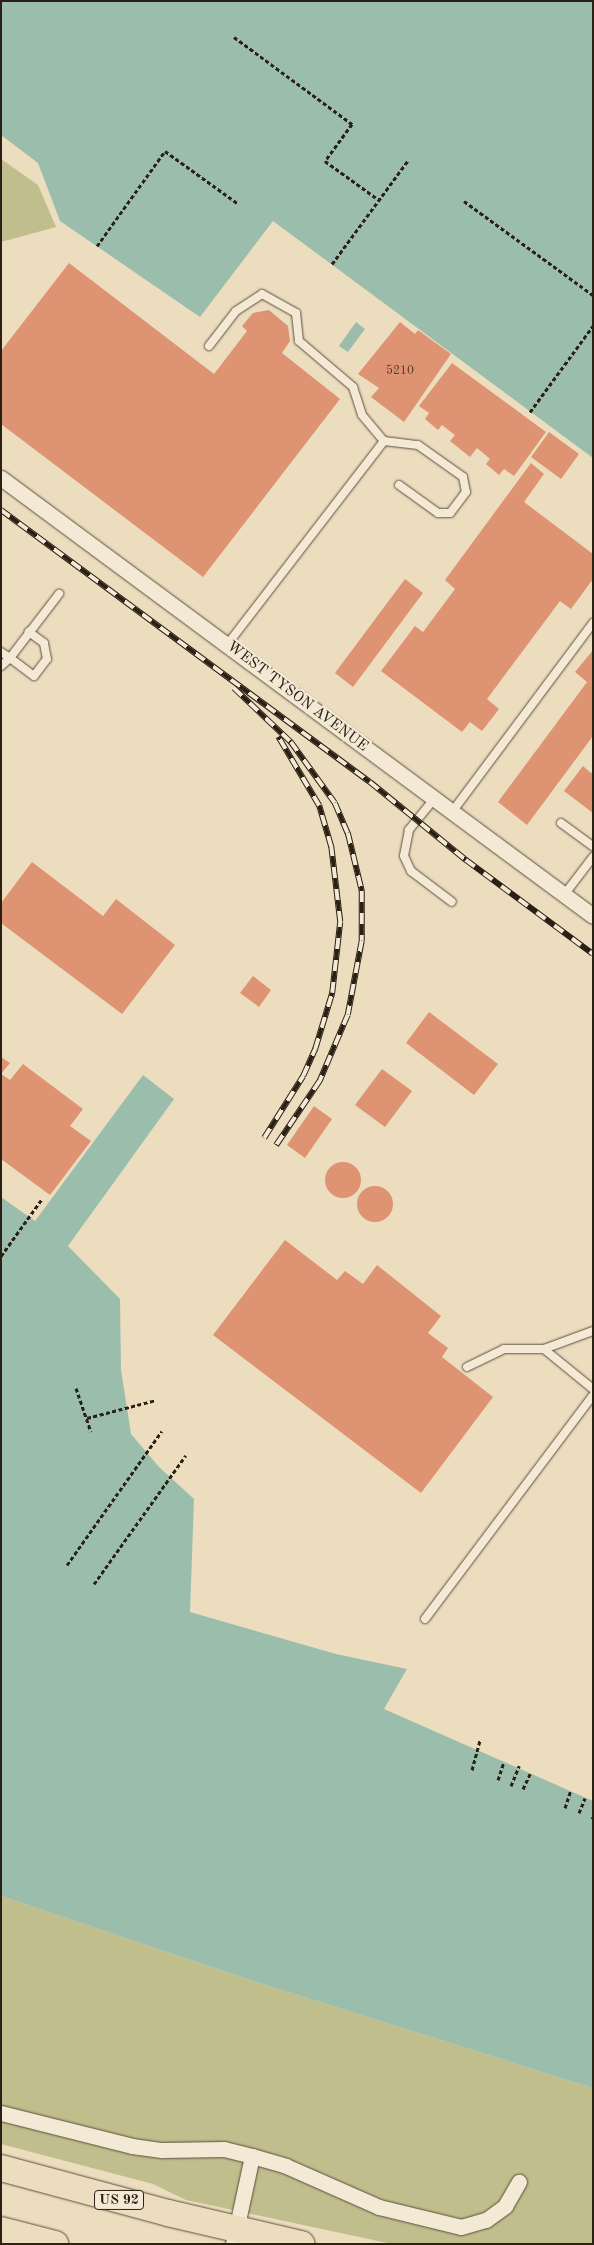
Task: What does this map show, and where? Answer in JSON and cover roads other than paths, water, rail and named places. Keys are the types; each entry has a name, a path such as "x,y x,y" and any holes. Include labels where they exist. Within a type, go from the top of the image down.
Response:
{"highway":[{"name":"US 92","path":"1,2168 235,2237 300,2244"},
{"path":"1,2230 55,2244"}],"street":[{"name":"WEST TYSON AVENUE","path":"1,478 593,916"},
{"path":"1,2113 132,2146 162,2150 224,2149 286,2166 379,2207 462,2227 486,2220 504,2206 519,2182"},
{"path":"235,2237 252,2156"}],"lane":[{"path":"209,346 236,311 262,294 296,313 299,341 353,387 362,415 384,441 418,445 463,477 466,492 450,513 438,514 399,485"},
{"path":"227,645 384,441"},
{"path":"1,666 10,658 59,594"},
{"path":"452,812 593,623"},
{"path":"1,652 34,676 47,659 44,643 30,632"},
{"path":"434,799 410,830 404,856 411,871 452,902"},
{"path":"561,823 593,846"},
{"path":"564,895 593,857"},
{"path":"467,1367 504,1349 544,1349 593,1331"},
{"path":"544,1349 593,1388"},
{"path":"425,1619 593,1395"}],"railway":[{"path":"1,510 370,782 466,860 593,954"},
{"path":"234,688 291,742 335,803 348,833 362,891 362,941 348,1015 320,1081 276,1146"},
{"path":"264,1138 303,1076 315,1049 332,993 340,922 331,847 319,806 278,737"}]}
